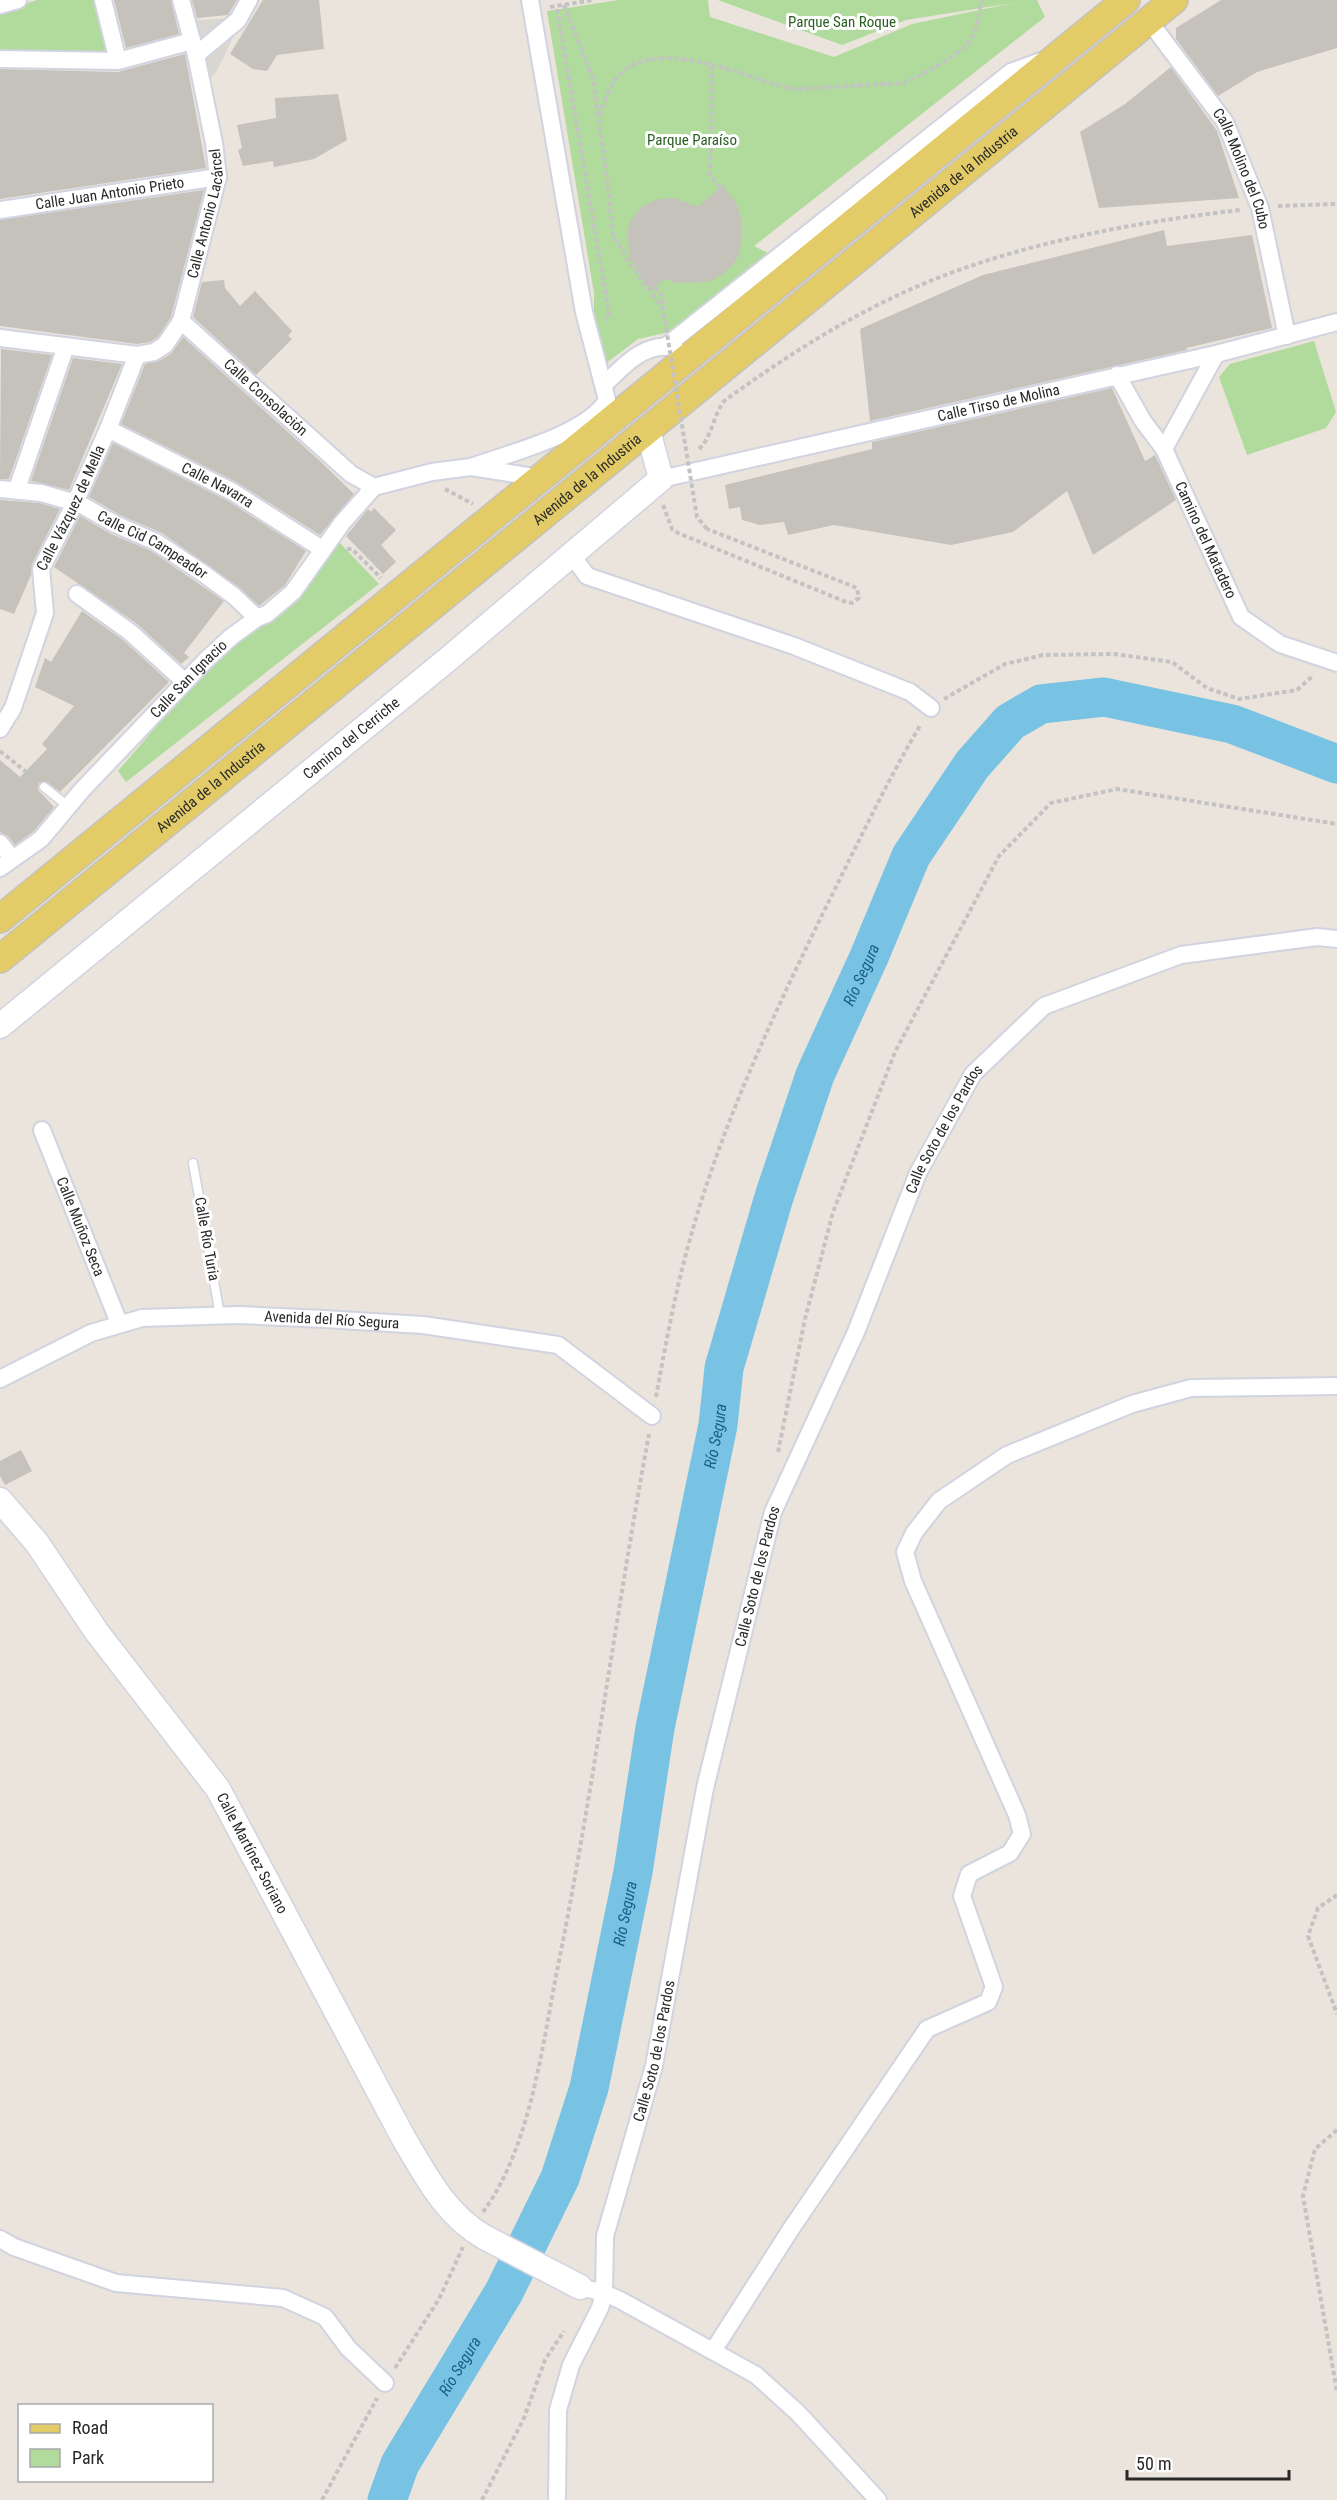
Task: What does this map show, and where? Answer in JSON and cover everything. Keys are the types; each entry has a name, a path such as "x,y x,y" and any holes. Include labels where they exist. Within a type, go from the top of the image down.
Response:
{"main road":[{"name":"Avenida de la Industria","path":"0,920 540,478 609,400 694,353 1126,0"},
{"name":"Avenida de la Industria","path":"0,959 1174,0"}],"street":[{"path":"0,5 18,0"},
{"path":"103,0 118,61"},
{"name":"Calle Antonio Lacárcel","path":"181,0 194,48 214,143 218,177 182,321"},
{"path":"0,59 118,61 194,48 238,20 249,0"},
{"path":"531,5 584,312 609,400 648,430 657,476"},
{"name":"Calle Molino del Cubo","path":"1149,21 1225,122 1260,208 1287,336"},
{"path":"666,346 1011,72 1059,54"},
{"name":"Calle Juan Antonio Prieto","path":"0,210 218,177"},
{"path":"0,338 137,355 154,352 165,345 182,321"},
{"name":"Calle Consolación","path":"182,321 351,474 374,487"},
{"name":"Calle Tirso de Molina","path":"657,476 1216,354 1337,322"},
{"path":"17,489 66,346"},
{"path":"471,468 556,437 594,417 609,400 636,355 652,348 666,346 694,353"},
{"path":"1164,448 1216,354"},
{"name":"Calle Vázquez de Mella","path":"0,729 13,708 45,613 41,569 75,503 108,429 137,355"},
{"name":"Camino del Matadero","path":"1118,375 1143,421 1164,448 1241,617 1280,644 1334,662"},
{"name":"Calle Navarra","path":"108,429 233,492 322,549"},
{"path":"374,487 432,472 471,468 540,478"},
{"name":"Camino del Cerriche","path":"0,1026 368,725 571,554 657,476"},
{"name":"Calle San Ignacio","path":"6,863 23,854 41,840 68,806 184,681 231,637 257,618 267,614 293,592 322,549 374,487"},
{"name":"Calle Cid Campeador","path":"0,489 41,493 75,503 156,542 212,579 257,618"},
{"path":"571,554 587,576 794,646 910,692 931,708"},
{"path":"77,594 130,632 184,681"},
{"path":"0,843 6,863"},
{"name":"Calle Soto de los Pardos","path":"557,2500 558,2410 571,2364 598,2312 604,2293 605,2236 654,2066 705,1788 773,1512 856,1332 918,1173 973,1074 1044,1006 1181,955 1317,937 1337,939"},
{"name":"Calle Muñoz Seca","path":"42,1130 119,1323"},
{"name":"Avenida del Río Segura","path":"0,1379 91,1333 142,1318 220,1315 423,1325 558,1345 652,1416"},
{"path":"713,2351 791,2229 927,2029 988,2002 994,1987 962,1896 969,1874 1010,1853 1022,1834 1017,1815 914,1581 905,1552 914,1533 939,1501 1008,1455 1132,1404 1191,1388 1337,1386"},
{"name":"Calle Martínez Soriano","path":"0,1500 37,1543 96,1630 218,1789 430,2184 449,2209 477,2233 580,2287"},
{"path":"0,2240 116,2283 283,2298 325,2317 348,2348 385,2383"},
{"path":"580,2287 604,2293 756,2375 790,2406 878,2500"}],"lane":[{"path":"45,787 68,806"},
{"name":"Calle Río Turia","path":"193,1163 220,1315"}],"path":[{"path":"531,5 564,5 592,0"},
{"path":"599,115 620,74 636,63 657,58 683,58 784,87 799,89 903,83 914,79 965,47 971,39 982,0"},
{"path":"564,5 592,79 599,115 614,235 632,267 663,309"},
{"path":"712,66 710,176 720,187"},
{"path":"655,287 663,297 663,309 700,522 707,529 857,588 858,598 852,603 672,529 657,476 694,453 702,448 724,401 803,346 896,296 1003,257 1108,230 1174,218 1260,208 1337,204"},
{"path":"432,472 436,484 479,508"},
{"path":"345,549 352,549 386,583"},
{"path":"322,2500 385,2383 440,2299 477,2233 516,2151 537,2074 594,1774 634,1516 686,1250 722,1140 766,1034 890,778 931,708 957,689 1005,664 1043,655 1114,654 1172,662 1207,688 1239,699 1297,690 1334,662"},
{"path":"0,751 45,787"},
{"path":"776,1461 806,1320 833,1212 895,1052 999,856 1051,803 1117,789 1337,824"},
{"path":"1337,1895 1318,1908 1308,1936 1337,2014"},
{"path":"1337,2130 1315,2149 1303,2196 1337,2391"},
{"path":"482,2500 524,2418 545,2360 563,2334 573,2314 598,2312"}],"green space":[{"path":"37,0 93,0 106,52 0,57 0,12"},
{"name":"Parque Paraíso","path":"619,0 708,0 710,17 834,57 912,24 1013,3 906,20 842,45 718,0 1037,0 1045,17 754,246 770,254 674,331 638,339 605,364 594,327 594,293 547,11"},
{"path":"1314,341 1336,412 1326,428 1247,455 1219,377 1230,364"},
{"path":"337,540 379,584 126,782 118,771 203,672"}],"shaded area":[{"path":"232,18 240,23 217,71 203,86 187,21"}],"building":[{"path":"114,0 171,0 179,34 126,48"},
{"path":"192,0 237,0 228,15 197,18"},
{"path":"263,0 319,0 324,49 277,55 267,71 253,69 230,54"},
{"path":"1221,0 1337,0 1337,48 1257,72 1218,96 1176,39 1176,28"},
{"path":"185,54 206,168 0,199 0,69 118,72"},
{"path":"1171,67 1217,131 1239,198 1099,208 1080,132 1125,104"},
{"path":"338,94 347,140 314,159 274,167 273,161 243,166 238,150 242,148 237,125 276,118 275,98"},
{"path":"723,185 736,203 742,221 740,253 732,266 708,282 677,283 665,279 651,290 630,259 627,231 632,219 642,206 658,199 674,198 698,207"},
{"path":"204,190 171,317 158,337 150,342 137,344 0,326 0,220"},
{"path":"1164,230 1167,246 1252,235 1272,328 1186,348 1187,350 870,421 860,329 983,275"},
{"path":"224,280 225,288 240,306 255,291 292,331 288,336 292,339 256,375 193,317 202,282"},
{"path":"183,337 354,494 320,535 238,483 121,424 145,364 159,361 171,354"},
{"path":"1,349 52,355 9,479 0,479"},
{"path":"73,358 122,364 69,490 31,481"},
{"path":"1112,388 1145,461 1155,455 1176,500 1093,555 1067,491 1013,532 951,545 834,525 788,535 784,522 760,525 742,520 740,507 729,509 725,485 872,449 872,442"},
{"path":"113,443 228,501 306,551 285,585 259,606 240,588 162,533 120,515 89,497"},
{"path":"0,500 39,503 60,509 32,564 31,575 14,614 0,609"},
{"path":"374,508 396,530 381,545 396,562 383,574 346,536 368,509 371,512"},
{"path":"80,516 111,534 151,551 224,601 184,653 189,657 181,664 136,623 54,567"},
{"path":"82,611 123,640 169,682 60,792 47,782 39,783 38,790 54,807 34,831 15,845 8,836 0,832 0,760 20,777 47,749 42,744 74,706 35,687 45,658 51,662"},
{"path":"21,1450 32,1471 5,1485 0,1476 0,1461"}],"waterway":[{"name":"Río Segura","path":"387,2500 400,2464 504,2292 560,2178 589,2088 633,1872 655,1728 718,1425 724,1368 774,1197 815,1075 869,957 911,856 972,765 1010,722 1041,704 1104,697 1232,724 1337,764"}],"park label":[{"name":"Parque San Roque","path":"842,22"}]}
